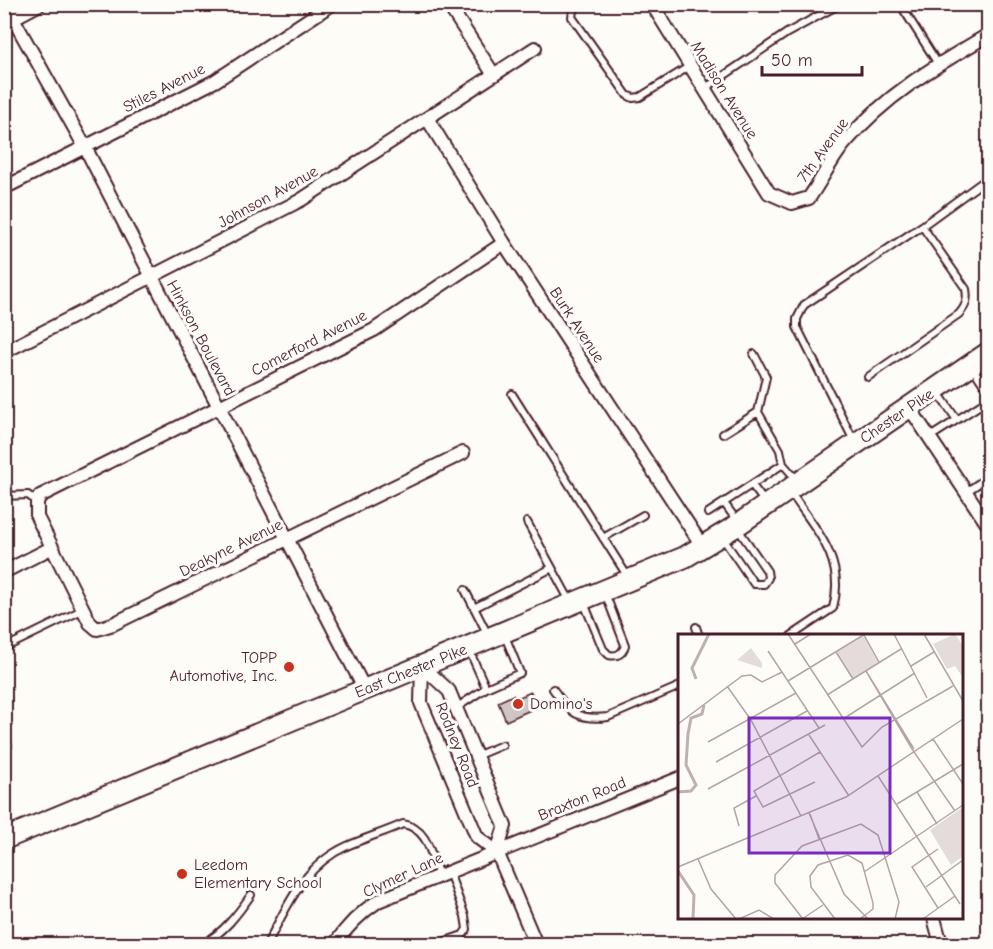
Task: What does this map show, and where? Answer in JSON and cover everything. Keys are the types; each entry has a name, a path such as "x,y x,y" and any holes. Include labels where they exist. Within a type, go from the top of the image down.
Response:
{"main road":[{"name":"Chester Pike","path":"798,484 988,353"},
{"name":"East Chester Pike","path":"4,839 630,580 703,547 798,484"}],"street":[{"name":"Hinkson Boulevard","path":"5,4 9,20 85,147 365,690"},
{"path":"9,20 40,4"},
{"name":"Stiles Avenue","path":"4,188 215,81 332,4"},
{"path":"448,4 494,75"},
{"name":"Madison Avenue","path":"655,6 769,193"},
{"name":"7th Avenue","path":"769,193 792,203 809,198 843,146 871,114 938,64 988,35"},
{"name":"Johnson Avenue","path":"4,352 301,200 535,48"},
{"name":"Burk Avenue","path":"427,118 504,243 703,547"},
{"name":"Comerford Avenue","path":"37,502 40,496 374,330 504,243"},
{"path":"909,407 988,525"},
{"name":"Deakyne Avenue","path":"51,548 90,623 97,629 105,628 463,453"},
{"path":"4,572 51,548 37,517 37,502"},
{"name":"Rodney Road","path":"423,666 449,691 505,826 497,852"},
{"name":"Rodney Road","path":"423,666 422,703 477,837 497,852 536,945"},
{"name":"Braxton Road","path":"497,852 678,779"},
{"name":"Clymer Lane","path":"335,945 348,925 378,901 497,852"},
{"path":"934,919 941,945"}],"lane":[{"path":"580,4 573,11 572,17 627,95 633,98 640,97 690,66"},
{"path":"704,89 787,33 840,4"},
{"path":"900,4 938,64"},
{"path":"856,444 797,327 797,319 804,304 922,226 988,178"},
{"path":"868,377 959,314 966,305 966,289 922,226"},
{"path":"754,354 766,377 758,412 780,450 783,464 798,484 830,553 835,576 836,596 833,608 794,634"},
{"path":"971,365 988,391"},
{"path":"936,389 957,420"},
{"path":"512,394 630,580"},
{"path":"930,438 988,400"},
{"path":"723,434 758,412"},
{"path":"708,513 783,464"},
{"path":"966,492 988,477"},
{"path":"752,485 767,505"},
{"path":"4,496 28,495 37,502"},
{"path":"724,503 732,529 752,581 758,585 764,584 768,578 767,571 732,529"},
{"path":"603,538 643,515"},
{"path":"527,522 552,568 577,602 603,649 609,655 618,655 622,653 625,645 604,591"},
{"path":"474,608 552,568"},
{"path":"456,708 486,688 520,673 497,635 474,608 465,590"},
{"path":"4,648 84,609"},
{"path":"696,627 698,634"},
{"path":"468,647 486,688"},
{"path":"553,689 571,712 588,718 598,718 608,717 678,687"},
{"path":"4,733 8,746 4,755"},
{"path":"476,756 502,745"},
{"path":"267,945 290,900 303,879 312,870 346,846 403,824 418,829 423,835 465,916 467,929 463,935 436,945"},
{"path":"203,945 216,937 234,919 251,895"}],"building":[{"name":"Domino's","path":"531,692 537,707 506,721 498,702 513,695 515,699"}],"place":[{"name":"TOPP Automotive, Inc.","path":"289,667"},
{"name":"Domino's","path":"518,704"},
{"name":"Leedom Elementary School","path":"182,874"}]}
